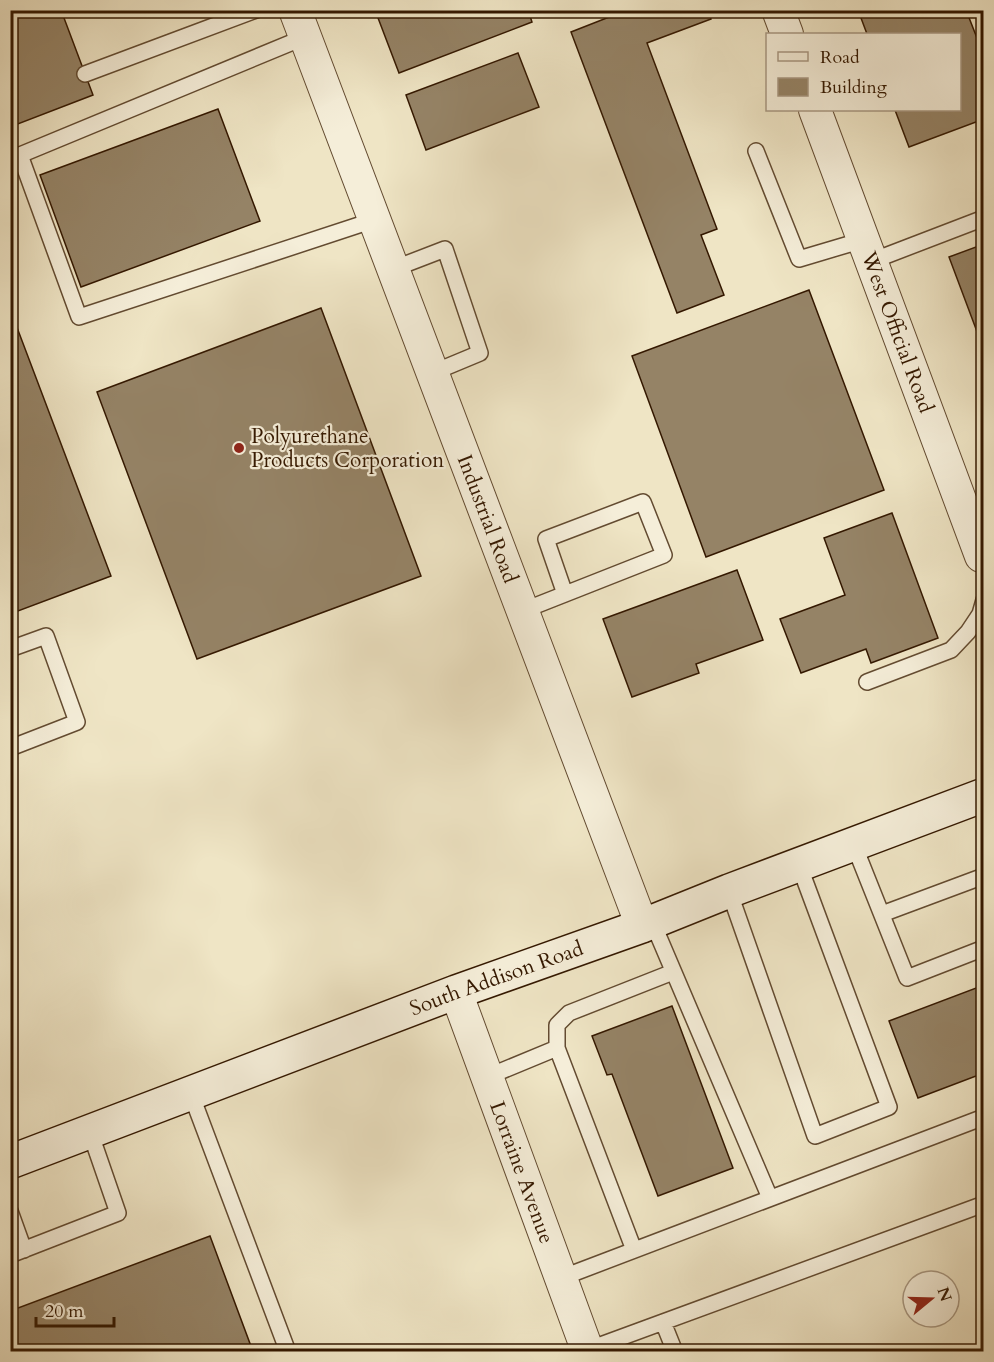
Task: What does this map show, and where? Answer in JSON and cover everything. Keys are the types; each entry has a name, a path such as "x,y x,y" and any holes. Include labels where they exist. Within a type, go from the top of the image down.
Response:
{"street":[{"path":"778,10 787,33"},
{"name":"Industrial Road","path":"300,24 522,611 647,924"},
{"name":"West Official Road","path":"815,111 983,561"},
{"name":"South Addison Road","path":"10,1162 456,992 647,924 984,795"},
{"name":"Lorraine Avenue","path":"456,992 587,1351"}],"lane":[{"path":"85,74 256,10"},
{"path":"300,24 20,155 79,317 374,220"},
{"path":"756,151 799,259 868,250 984,218"},
{"path":"393,269 445,249 480,353 432,373"},
{"path":"522,611 664,555 643,502 546,539 565,594"},
{"path":"867,682 951,650 968,632 980,614 984,600"},
{"path":"10,649 46,636 77,722 10,748"},
{"path":"854,845 907,978 984,948"},
{"path":"729,891 815,1136 889,1107 800,865"},
{"path":"882,914 984,876"},
{"path":"647,924 673,972 770,1198"},
{"path":"634,1250 557,1048 557,1025 569,1013 673,972"},
{"path":"487,1077 557,1048"},
{"path":"191,1094 288,1352"},
{"path":"561,1278 984,1117"},
{"path":"10,1211 17,1252 118,1213 90,1132"},
{"path":"587,1351 984,1204"},
{"path":"663,1322 675,1352"}],"building":[{"path":"21,10 61,10 93,95 10,127 10,15"},
{"path":"375,10 528,10 532,22 399,73"},
{"path":"627,10 708,10 711,19 647,43 717,229 701,235 724,295 677,313 571,32"},
{"path":"858,10 966,10 984,56 984,119 909,147 895,111 961,111 961,33 867,33"},
{"path":"518,53 539,107 426,150 406,95"},
{"path":"218,109 260,221 81,287 40,175"},
{"path":"984,244 984,344 982,345 949,257"},
{"path":"809,290 884,490 706,557 632,356"},
{"path":"321,308 421,576 197,659 97,392"},
{"path":"10,309 111,576 10,614"},
{"path":"892,513 938,638 871,663 866,649 801,673 780,619 845,595 824,538"},
{"path":"737,570 763,640 696,664 699,673 632,697 603,619"},
{"path":"984,985 984,1073 918,1098 889,1021"},
{"path":"672,1006 733,1168 658,1196 612,1074 607,1075 592,1036"},
{"path":"210,1236 252,1349 246,1352 10,1352 10,1311"}],"place":[{"name":"Polyurethane Products Corporation","path":"239,448"}]}
